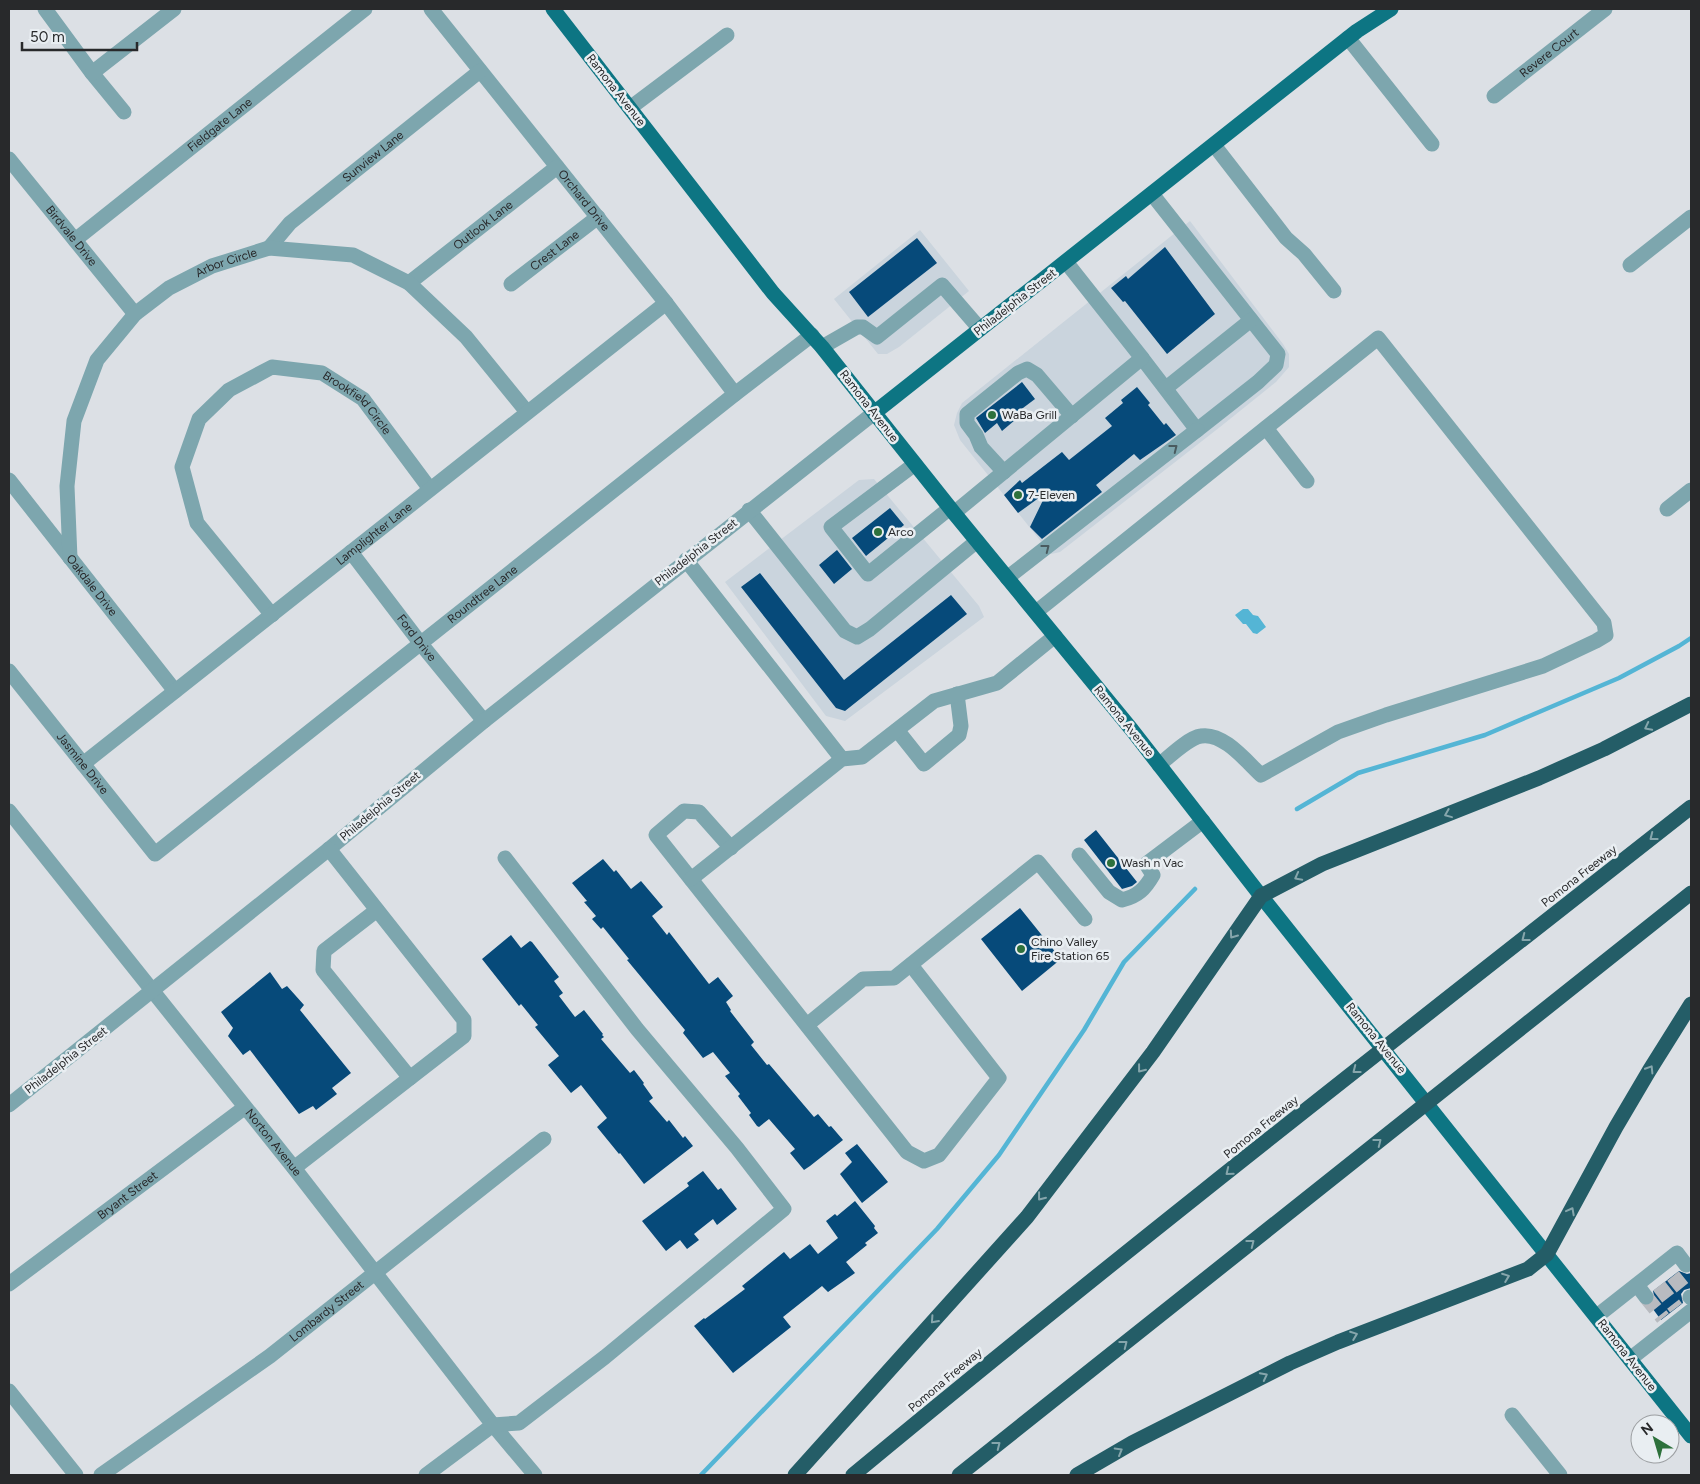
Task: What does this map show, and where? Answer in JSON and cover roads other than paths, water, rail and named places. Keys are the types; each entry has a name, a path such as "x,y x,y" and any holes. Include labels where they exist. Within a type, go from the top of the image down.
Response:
{"highway":[{"path":"795,1475 1026,1217 1153,1052 1262,896 1322,864 1596,753 1691,704"},
{"name":"Pomona Freeway","path":"853,1475 994,1358 1691,807"},
{"path":"958,1475 1691,893"},
{"path":"1077,1475 1132,1443 1290,1363 1338,1342 1528,1269 1547,1254 1616,1127 1691,1004"}],"main road":[{"name":"Ramona Avenue","path":"553,9 773,293 822,347 952,511 1159,765 1691,1436"},
{"name":"Philadelphia Street","path":"874,412 1348,38 1391,9"}],"street":[{"path":"44,9 124,112"},
{"path":"92,73 174,9"},
{"name":"Fieldgate Lane","path":"75,240 365,9"},
{"name":"Orchard Drive","path":"431,9 666,303 735,394"},
{"name":"Revere Court","path":"1494,96 1605,9"},
{"path":"630,108 727,35"},
{"path":"1348,38 1432,144"},
{"name":"Sunview Lane","path":"269,248 290,223 480,71"},
{"path":"1214,145 1286,238 1304,254 1334,291"},
{"name":"Birdvale Drive","path":"9,158 134,314"},
{"name":"Outlook Lane","path":"409,283 557,167"},
{"path":"1008,578 1198,430 1258,382 1276,365 1278,354 1152,194"},
{"path":"1630,265 1691,217"},
{"name":"Crest Lane","path":"511,284 598,218"},
{"name":"Arbor Circle","path":"70,558 67,486 74,421 97,360 134,314 169,288 212,266 269,248 353,255 409,283 466,337 527,412"},
{"path":"1066,262 1198,430"},
{"path":"822,347 858,327 862,327 877,337 942,285 980,329"},
{"name":"Lamplighter Lane","path":"83,764 666,303"},
{"path":"1166,388 1251,320"},
{"name":"Roundtree Lane","path":"155,854 812,335"},
{"path":"1036,612 1378,338 1604,623 1606,635 1544,666 1395,712 1338,732 1261,775 1222,739 1209,736 1199,736 1188,742 1159,765"},
{"path":"915,464 831,527 868,574 1004,472 1142,358"},
{"name":"Brookfield Circle","path":"272,615 197,523 182,467 199,419 229,390 272,367 322,373 363,399 430,489"},
{"path":"1004,472 981,447 976,435 967,423 967,414 1027,369 1037,375 1072,416"},
{"name":"Philadelphia Street","path":"9,1105 329,849 484,721 874,412"},
{"path":"1266,428 1307,481"},
{"name":"Oakdale Drive","path":"9,480 175,691"},
{"path":"1667,509 1691,490"},
{"path":"749,510 845,631 856,637 870,629 977,541"},
{"name":"Ford Drive","path":"351,552 420,644 484,721"},
{"path":"686,560 842,759"},
{"path":"691,879 842,759 862,758 934,701 996,683 1055,636"},
{"name":"Jasmine Drive","path":"9,671 155,854"},
{"path":"897,730 924,764 959,735 962,726 957,694"},
{"name":"Norton Avenue","path":"9,811 244,1108 294,1168 493,1425 535,1475"},
{"path":"731,848 699,812 684,811 656,834 907,1152 924,1161 939,1155 999,1078 911,965"},
{"path":"1079,855 1109,892 1122,900 1134,897 1146,888 1153,875 1146,864 1203,821"},
{"path":"294,1168 464,1036 464,1020 329,849"},
{"path":"426,1475 493,1425 519,1423 605,1357 784,1209 737,1148 637,1028 505,858"},
{"path":"807,1025 863,979 894,978 1038,862 1086,919"},
{"path":"377,910 324,951 323,970 410,1078"},
{"name":"Bryant Street","path":"9,1284 244,1108"},
{"name":"Lombardy Street","path":"101,1475 270,1356 544,1139"},
{"path":"1597,1316 1641,1291 1655,1280 1664,1264 1677,1254 1686,1265"},
{"path":"1664,1264 1673,1276"},
{"path":"1630,1359 1687,1306"},
{"path":"9,1391 76,1475"},
{"path":"1512,1415 1560,1475"}],"water":[{"path":"1243,609 1248,609 1253,615 1258,616 1266,627 1257,634 1253,633 1235,615"}],"waterway":[{"path":"1297,809 1358,773 1485,735 1619,678 1691,638"},
{"path":"701,1475 937,1229 999,1155 1084,1030 1124,962 1195,889"}],"tunnel":[{"path":"1673,1276 1690,1297"},
{"path":"1659,1286 1676,1308"},
{"path":"1646,1297 1663,1318"}],"place":[{"name":"WaBa Grill","path":"992,415"},
{"name":"7-Eleven","path":"1018,495"},
{"name":"Arco","path":"878,532"},
{"name":"Wash n Vac","path":"1111,863"},
{"name":"Chino Valley Fire Station 65","path":"1021,949"}]}
